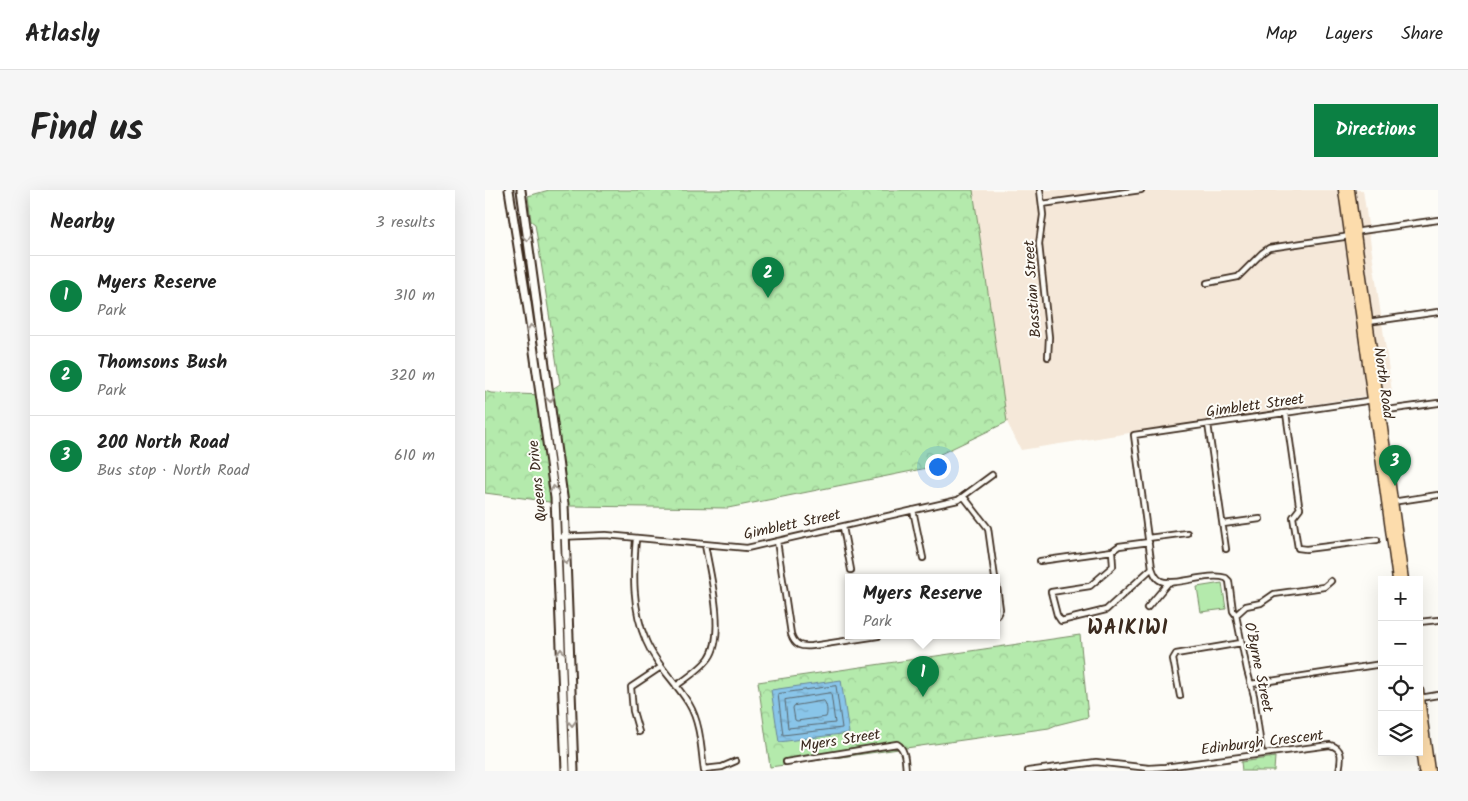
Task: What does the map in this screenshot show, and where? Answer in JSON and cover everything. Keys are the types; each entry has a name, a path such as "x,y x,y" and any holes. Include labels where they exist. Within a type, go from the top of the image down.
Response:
{"main road":[{"name":"Queens Drive","path":"509,190 555,498 566,771"},
{"name":"Queens Drive","path":"521,190 560,474 565,537 574,771"},
{"name":"North Road","path":"1343,190 1352,234 1390,502 1403,576"},
{"name":"North Road","path":"1350,190 1352,234"},
{"path":"527,303 536,302"},
{"name":"North Road","path":"1390,502 1397,576"},
{"path":"1422,711 1430,771"},
{"path":"1421,756 1423,771"}],"street":[{"name":"Basstian Street","path":"1040,190 1042,222 1039,244 1049,337 1048,357"},
{"path":"1042,204 1141,190"},
{"path":"1207,283 1239,277 1269,248 1438,220"},
{"path":"1365,322 1438,312"},
{"name":"Gimblett Street","path":"1148,540 1134,435 1376,400"},
{"path":"1377,412 1438,403"},
{"path":"1287,413 1300,508 1293,517 1298,548 1306,549 1377,540"},
{"path":"1209,424 1226,549"},
{"name":"Gimblett Street","path":"557,537 606,535 747,548 953,501 964,497 992,475"},
{"path":"1390,502 1438,495"},
{"path":"964,497 988,528 994,574"},
{"path":"913,510 923,558"},
{"path":"1223,524 1260,519"},
{"path":"843,527 851,570"},
{"path":"1040,561 1113,551 1119,546 1187,533"},
{"path":"636,539 633,579 639,620 647,643 661,668 689,703 694,713 699,732 704,770 722,767 735,761"},
{"path":"1148,540 1152,568 1157,578 1169,582"},
{"path":"777,541 791,634 796,644 801,647 858,639"},
{"path":"676,686 703,664 709,657 716,642 717,624 705,545"},
{"path":"1113,551 1113,566 1090,586 1051,592 1057,615 1061,621 1106,610 1152,568"},
{"name":"O'Byrne Street","path":"1169,582 1216,576 1226,578 1229,581 1233,611 1251,684 1262,754"},
{"path":"1235,615 1246,606 1261,603 1274,594 1325,587 1331,581"},
{"path":"1147,608 1169,582"},
{"path":"1423,622 1438,620"},
{"path":"1180,696 1173,659 1176,654 1241,643"},
{"path":"1251,684 1378,665"},
{"path":"639,732 633,711 631,687 661,668"},
{"path":"1423,695 1438,695"},
{"name":"Myers Street","path":"787,762 897,744 903,750 906,771"},
{"name":"Edinburgh Crescent","path":"1028,771 1096,762 1139,769 1165,767 1334,745 1339,750 1341,756 1339,771"}],"shaded area":[{"path":"973,190 1363,190 1392,392 1021,450 1007,422"}],"green space":[{"path":"549,190 973,190 1007,422 930,459 927,468 728,508 570,506 485,493 485,391 491,393 543,395 560,384 535,224 531,221 528,196"},
{"path":"1222,583 1226,609 1201,612 1197,587"},
{"path":"1080,635 1088,717 1049,728 770,767 758,682"},
{"path":"1275,757 1274,771 1242,771 1241,762"}],"water":[{"path":"841,680 849,733 779,742 771,690"}],"place":[{"name":"Thomsons Bush","path":"768,298"},
{"name":"200 North Road","path":"1395,486"},
{"name":"Myers Reserve","path":"923,697"}],"district":[{"name":"WAIKIWI","path":"1128,627"}]}
